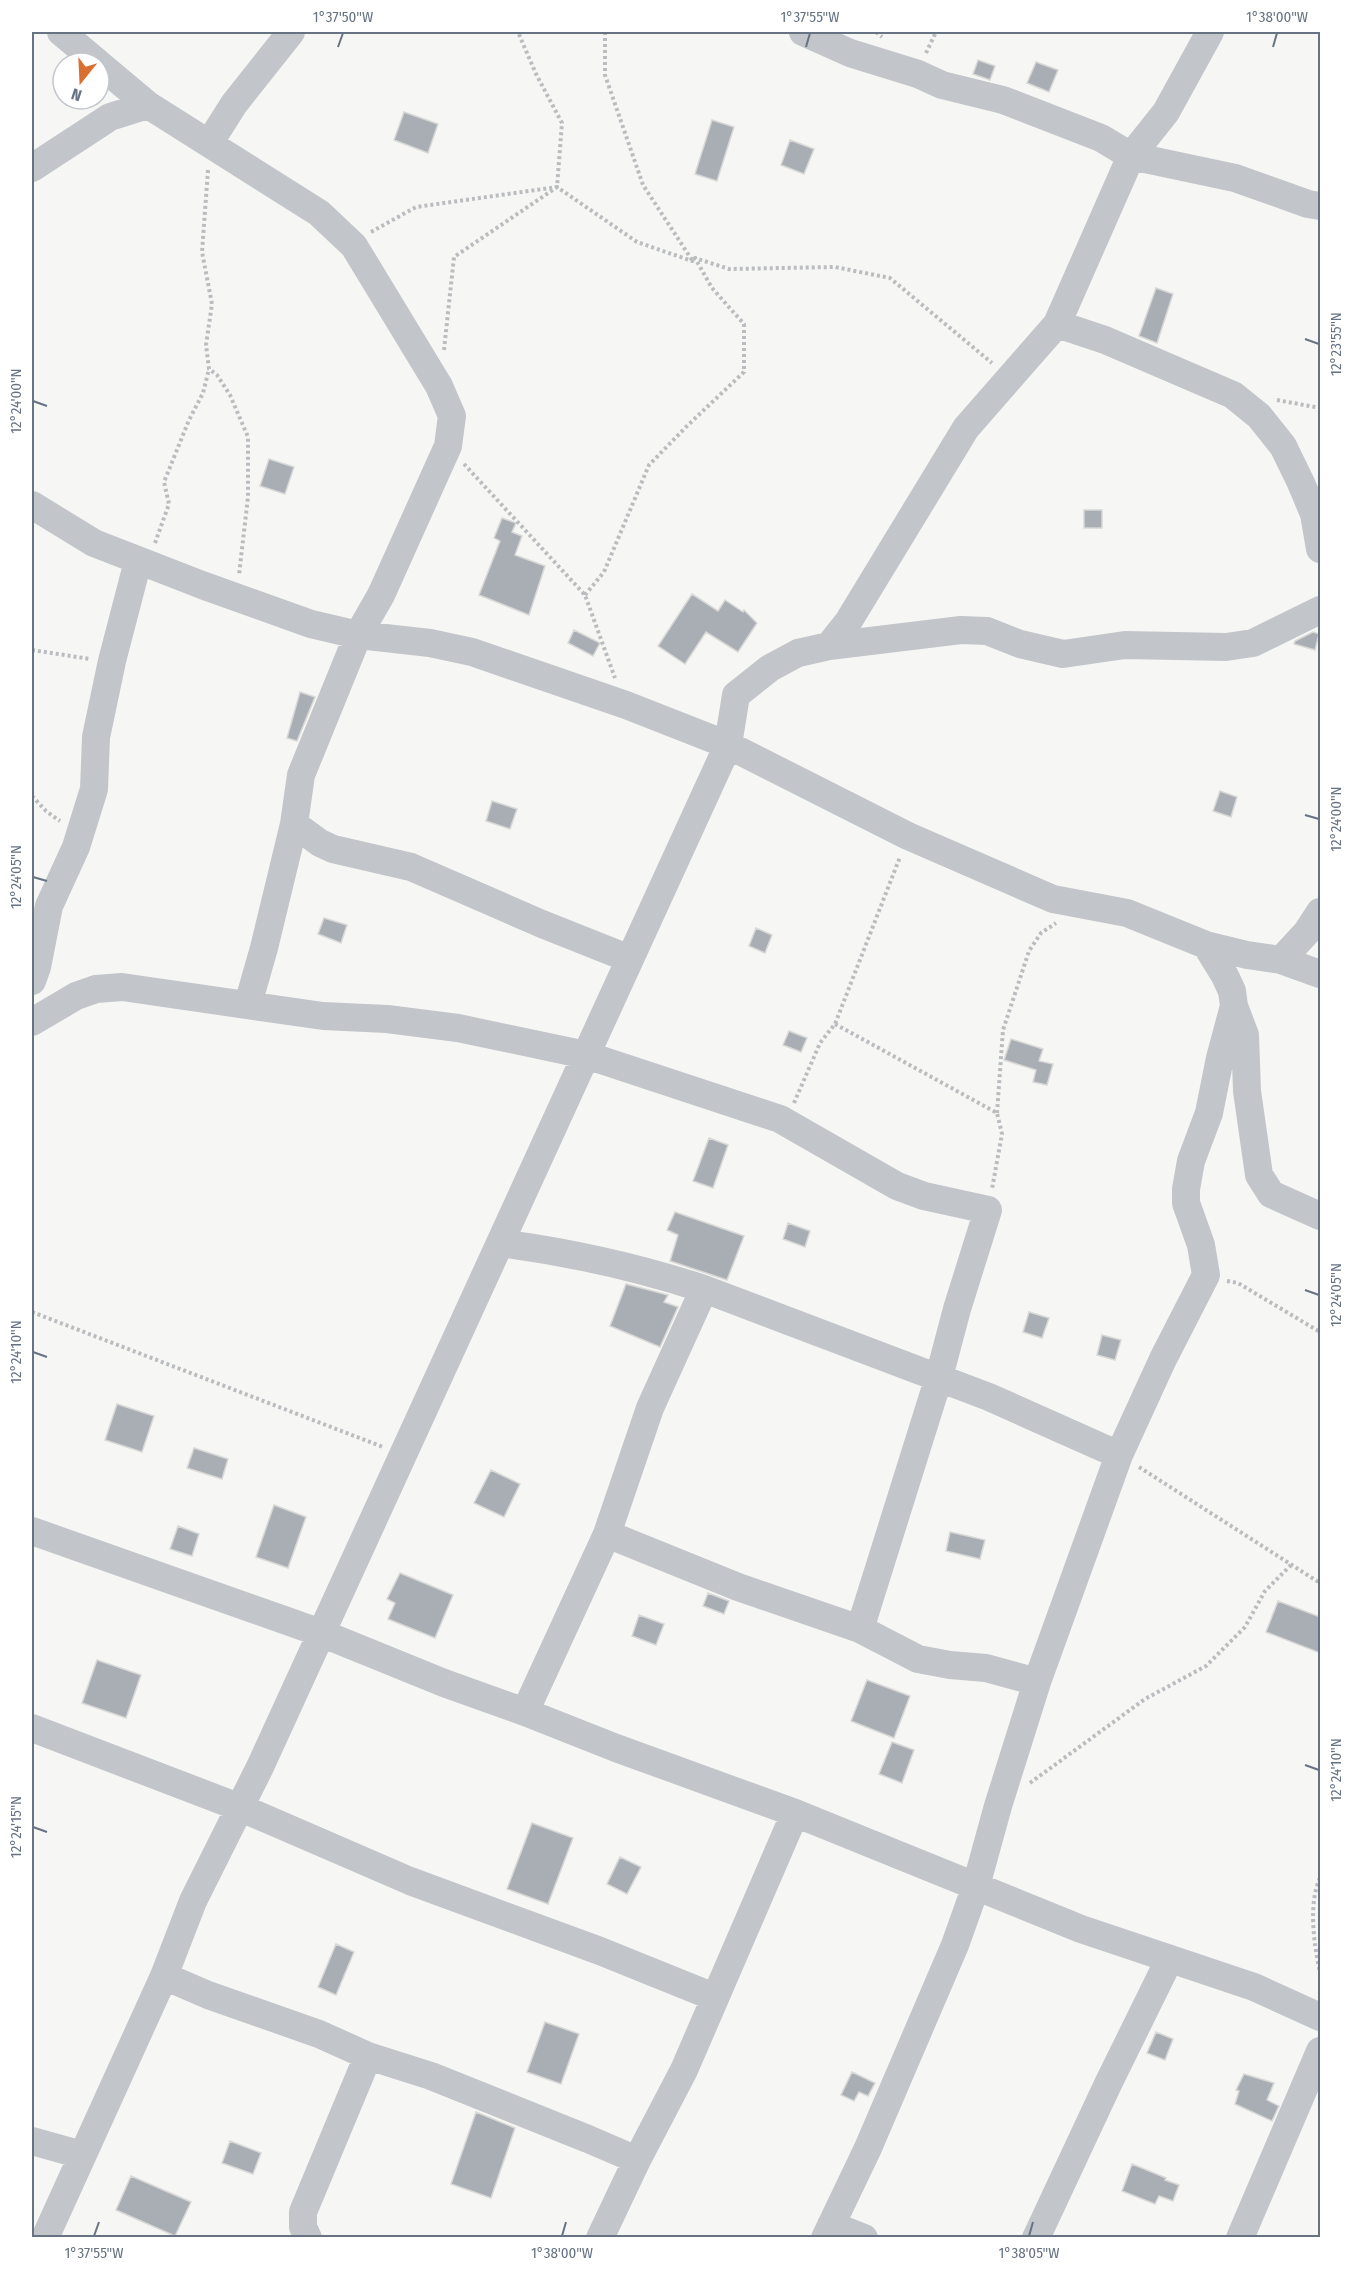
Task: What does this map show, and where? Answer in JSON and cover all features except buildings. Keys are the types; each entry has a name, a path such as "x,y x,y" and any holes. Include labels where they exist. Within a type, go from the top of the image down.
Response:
{"street":[{"path":"61,32 84,51"},
{"path":"210,142 234,104 291,32"},
{"path":"803,32 849,53 918,74 942,85 1003,100 1101,138 1131,156 1235,178 1320,207"},
{"path":"829,646 848,622 966,428 1056,324 1131,156 1166,112 1210,32"},
{"path":"111,73 148,105 210,142 319,213 354,246 439,386 452,416 448,446 381,595 358,635 301,776 294,824 248,1004"},
{"path":"32,168 110,117 148,105"},
{"path":"1056,324 1105,340 1233,395 1259,416 1283,446 1301,483 1314,514 1320,549"},
{"path":"32,506 94,543 311,624 358,635 472,652 626,705 728,745 908,836 1053,899 1127,913 1206,945 1281,960 1320,974"},
{"path":"32,981 49,906 81,834 94,789 96,737 112,661 138,561"},
{"path":"45,2238 164,1976 193,1901 241,1808 728,745 736,695 770,668 798,653 829,646 961,630 987,631 1020,644 1063,654 1125,645 1226,647 1253,642 1320,610"},
{"path":"294,824 320,843 333,849 411,867 542,924 630,958"},
{"path":"1281,960 1307,932 1320,912"},
{"path":"1206,945 1229,983 1234,1006 1245,1035 1247,1091 1259,1175 1271,1194 1320,1216"},
{"path":"32,1022 76,996 96,989 122,987 323,1016 387,1019 458,1028 586,1055 780,1119 897,1186 924,1196 988,1210 957,1309 939,1377 860,1629"},
{"path":"864,2238 828,2231 868,2148 955,1945 976,1886 998,1806 1037,1682 1119,1455 1163,1359 1206,1275 1201,1245 1186,1203 1186,1189 1191,1161 1209,1113 1220,1058 1234,1006"},
{"path":"500,1243 566,1253 661,1275 704,1289 832,1339 939,1377 1119,1455"},
{"path":"525,1712 607,1534 650,1408 704,1289"},
{"path":"32,1531 321,1633 444,1683 795,1813 1081,1929 1254,1988 1320,2016"},
{"path":"607,1534 738,1587 860,1629 918,1659 986,1668 1037,1682"},
{"path":"32,1728 241,1808 410,1881 600,1951 714,1997"},
{"path":"600,2238 636,2160 684,2070 795,1813"},
{"path":"1036,2238 1169,1960"},
{"path":"164,1976 208,1995 319,2034 368,2056 431,2076 636,2160"},
{"path":"1240,2238 1320,2051"},
{"path":"308,2238 303,2227 303,2212 368,2056"},
{"path":"32,2141 82,2155"}],"path":[{"path":"518,32 536,74 562,123 557,187"},
{"path":"585,595 603,572 649,465 744,372 744,324 712,288 643,185 604,75 605,32"},
{"path":"138,561 155,543 169,504 164,482 189,420 203,393 210,369 206,345 212,304 202,252 210,142"},
{"path":"439,386 454,257 557,187"},
{"path":"354,246 375,228 416,207 557,187 637,242 729,269 834,267 891,278 1009,377"},
{"path":"210,369 230,395 248,437 248,497 236,597"},
{"path":"448,446 585,595 626,705"},
{"path":"32,650 112,661"},
{"path":"32,796 45,811 81,834"},
{"path":"780,1119 801,1090 820,1043 835,1024 908,836"},
{"path":"988,1210 1002,1134 997,1113 1003,1030 1029,951 1041,933 1062,921"},
{"path":"835,1024 997,1113"},
{"path":"1206,1275 1238,1283 1320,1332"},
{"path":"32,1312 403,1455"},
{"path":"1119,1455 1320,1583"},
{"path":"998,1806 1145,1699 1206,1666 1245,1627 1265,1591 1291,1565"},
{"path":"1320,1878 1314,1911 1315,1948 1320,1972"}]}
